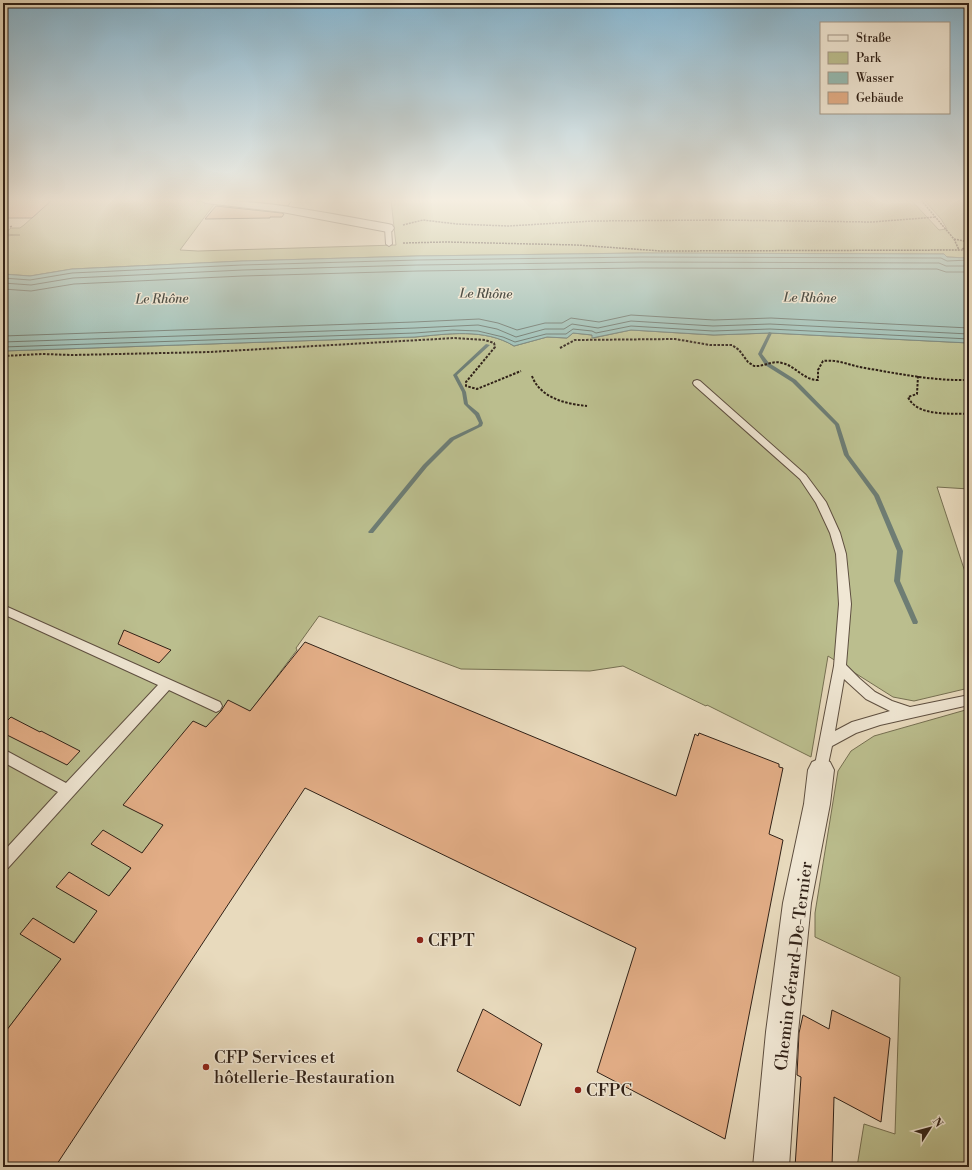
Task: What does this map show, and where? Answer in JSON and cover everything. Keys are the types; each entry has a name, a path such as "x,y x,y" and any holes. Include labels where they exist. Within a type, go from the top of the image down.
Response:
{"street":[{"name":"Chemin Gérard-De-Ternier","path":"771,1167 782,1032 797,903 817,804 823,756"}],"lane":[{"name":"Chemin Gérard-De-Ternier","path":"697,382 803,477 820,502 828,518 841,554 845,604 840,666 823,756"},
{"path":"3,609 216,706"},
{"path":"840,666 852,681 867,694 886,705 912,713"},
{"path":"3,863 167,684"},
{"path":"823,756 852,728 880,719 969,700"},
{"path":"3,755 68,791"}],"path":[{"path":"3,356 42,354 73,355 210,352 455,338 485,340 494,343 495,347 466,382 466,386 476,389 521,371"},
{"path":"560,348 575,340 675,339 695,343 732,345 737,347 742,352 744,359 753,366 778,362 792,367 809,379 818,380 818,370 823,361 838,360 854,366 944,380 969,380"},
{"path":"532,376 534,384 539,390 550,397 571,404 587,406"},
{"path":"918,376 917,394 908,397 909,402 918,408 934,412 969,414"}],"green space":[{"path":"3,255 522,255 242,261 72,269 30,276 3,274"},
{"path":"945,255 969,255 967,255 967,258 947,257"},
{"path":"631,330 713,335 770,333 969,343 969,489 937,487 969,584 969,688 914,701 893,697 828,656 811,757 707,705 706,706 623,666 590,671 461,669 319,616 296,648 297,650 3,1035 3,351 415,337 453,334 478,334 503,340 514,346 547,337 567,338 573,333 592,335 593,338"},
{"path":"969,709 969,1167 857,1167 864,1124 895,1134 900,977 815,937 815,913 838,771 851,751 874,736"}],"water":[{"name":"Le Rhône","path":"945,255 947,257 966,258 967,255 969,255 969,343 770,333 714,335 631,330 592,338 592,335 573,333 567,338 547,337 514,346 503,340 478,334 453,334 415,337 3,351 3,274 30,276 72,269 242,261 417,256"}],"building":[{"path":"124,630 171,650 159,663 118,644"},
{"path":"305,642 676,796 695,734 698,736 699,733 779,764 779,767 783,768 769,834 783,840 725,1139 597,1072 636,948 305,788 55,1167 3,1167 3,1035 61,959 20,934 33,918 74,943 97,911 56,887 69,872 109,896 131,868 91,844 103,830 142,853 163,825 123,805 193,721 206,727 221,711 228,700 250,711"},
{"path":"11,717 80,751 67,765 3,733 3,725"},
{"path":"483,1009 542,1044 520,1106 457,1071"},
{"path":"832,1010 890,1038 881,1122 834,1097 832,1167 795,1167 801,1077 797,1075 799,1033 803,1015 829,1029"}],"waterway":[{"path":"770,333 760,354 767,364 794,381 837,424 847,455 876,495 900,551 897,581 915,622"},
{"path":"371,532 425,466 452,439 480,426 481,423 477,414 466,404 464,392 455,375 488,345"}],"place":[{"name":"CFPT","path":"420,940"},
{"name":"CFP Services et hôtellerie-Restauration","path":"206,1067"},
{"name":"CFPC","path":"578,1090"}]}
